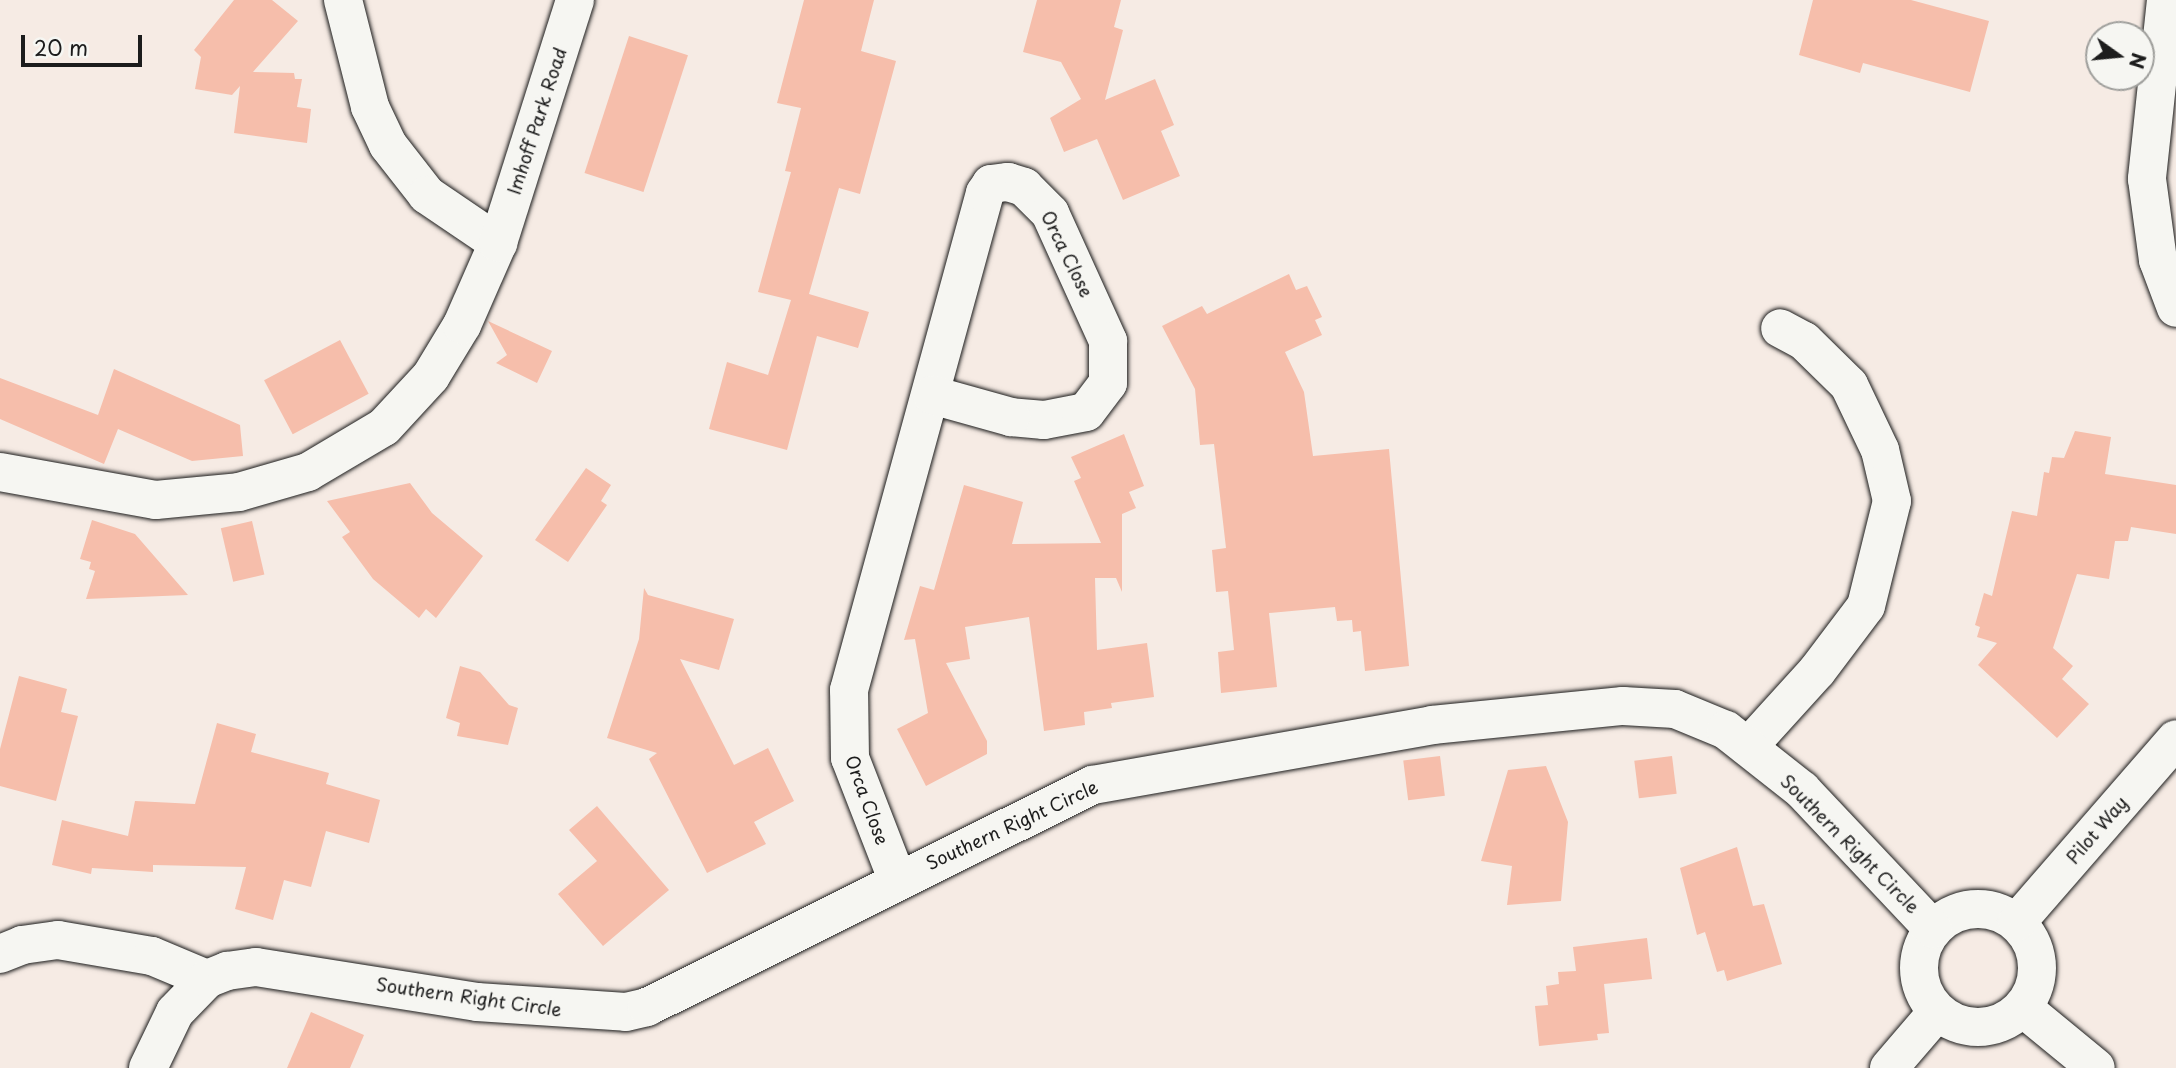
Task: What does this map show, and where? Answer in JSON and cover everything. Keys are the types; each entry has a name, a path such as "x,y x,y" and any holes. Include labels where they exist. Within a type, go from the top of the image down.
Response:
{"street":[{"path":"343,0 370,107 388,145 427,195 498,243"},
{"name":"Imhoff Park Road","path":"0,472 156,500 239,492 308,472 384,427 431,376 462,325 498,243 575,0"},
{"path":"2166,0 2147,179 2158,260 2176,308"},
{"name":"Orca Close","path":"897,879 850,758 846,720 849,690 932,395 985,193 992,184 1008,181 1024,187 1050,213 1108,341 1108,383 1086,412 1044,420 1011,417 932,395"},
{"path":"1748,747 1817,671 1866,606 1892,501 1880,450 1849,385 1804,341 1780,328"},
{"name":"Southern Right Circle","path":"207,979 256,967 477,1002 626,1012 647,1007 897,879 1093,785 1432,726 1648,706 1698,717 1748,747 1802,790 1933,929"},
{"name":"Pilot Way","path":"2017,922 2176,739"},
{"name":"Southern Right Circle","path":"1937,1012 1919,975 1921,950 1933,929 1953,913 1978,908 2017,922"},
{"path":"1889,1068 1937,1012 1957,1024 1979,1028 2003,1023 2023,1008 2036,984 2038,962 2031,940 2017,922"},
{"path":"0,954 22,945 58,940 152,956 207,979 175,1012 148,1068"},
{"path":"2023,1008 2096,1068"}],"building":[{"path":"234,0 272,0 298,21 253,72 294,73 295,79 302,79 297,107 311,109 307,143 234,133 240,86 232,95 195,89 201,57 194,50"},
{"path":"804,0 874,0 861,51 896,61 860,194 839,188 809,294 869,312 858,348 817,336 787,450 709,429 727,362 768,375 791,300 758,292 791,172 785,171 801,108 777,103"},
{"path":"1037,0 1121,0 1114,27 1123,30 1105,100 1155,79 1174,125 1161,131 1180,176 1123,200 1097,139 1064,152 1050,118 1081,99 1061,62 1023,52"},
{"path":"1813,0 1911,0 1989,21 1970,92 1863,63 1860,73 1799,55"},
{"path":"629,36 688,55 643,192 585,173"},
{"path":"1289,274 1296,290 1307,286 1322,317 1315,320 1322,335 1285,352 1304,392 1313,456 1389,449 1409,666 1365,671 1361,631 1353,632 1352,620 1337,621 1335,607 1269,613 1277,687 1221,693 1218,652 1234,650 1228,591 1216,592 1212,550 1226,548 1214,444 1200,445 1195,389 1162,326 1202,306 1207,314"},
{"path":"488,321 552,351 537,383 496,363 507,355"},
{"path":"340,340 369,394 293,434 264,380"},
{"path":"114,369 240,425 243,456 192,461 118,429 104,464 0,419 0,378 98,415"},
{"path":"2075,431 2111,437 2105,474 2176,485 2176,534 2131,527 2128,541 2115,541 2109,579 2077,574 2053,648 2073,666 2062,679 2089,704 2057,738 1978,665 1997,643 1977,637 1980,627 1975,625 1984,593 1992,596 2012,511 2037,516 2044,472 2049,473 2052,457 2064,458"},
{"path":"1124,434 1144,486 1129,492 1136,508 1122,514 1122,592 1116,578 1095,578 1097,650 1147,643 1154,697 1111,703 1112,708 1084,712 1085,725 1044,731 1029,617 965,627 970,659 946,663 987,741 987,754 926,786 897,729 928,713 915,639 904,640 920,586 934,590 964,485 1023,502 1012,544 1101,543 1074,481 1081,478 1071,457"},
{"path":"586,468 611,485 601,501 607,505 568,562 535,540"},
{"path":"410,483 432,513 483,556 436,618 426,609 419,618 373,579 342,537 350,532 327,501"},
{"path":"92,520 135,534 188,595 86,599 95,571 89,569 91,562 80,559"},
{"path":"252,521 264,575 233,582 221,528"},
{"path":"644,588 648,595 734,619 719,670 680,659 734,765 768,748 794,801 754,822 766,844 707,873 649,759 657,753 607,738 639,639"},
{"path":"460,666 480,672 509,705 518,708 508,745 457,736 460,723 446,718"},
{"path":"19,676 67,689 61,712 78,716 56,801 0,786 0,749"},
{"path":"217,723 256,734 251,752 329,773 326,784 380,800 369,843 326,831 311,887 284,880 273,920 235,909 246,867 153,865 153,872 92,868 91,874 52,865 62,820 128,836 135,801 195,804"},
{"path":"1440,756 1445,796 1408,800 1403,761"},
{"path":"1672,756 1677,794 1639,798 1634,761"},
{"path":"1546,766 1568,822 1561,901 1507,905 1512,866 1481,861 1508,770"},
{"path":"597,806 669,890 603,946 558,894 597,861 569,830"},
{"path":"1737,847 1753,906 1764,904 1782,964 1727,981 1724,970 1717,972 1705,932 1697,935 1680,868"},
{"path":"1647,938 1652,979 1604,984 1609,1033 1597,1034 1598,1040 1539,1046 1535,1006 1548,1005 1546,986 1559,984 1558,972 1576,971 1573,947"},
{"path":"311,1012 364,1035 350,1068 287,1068"}]}
